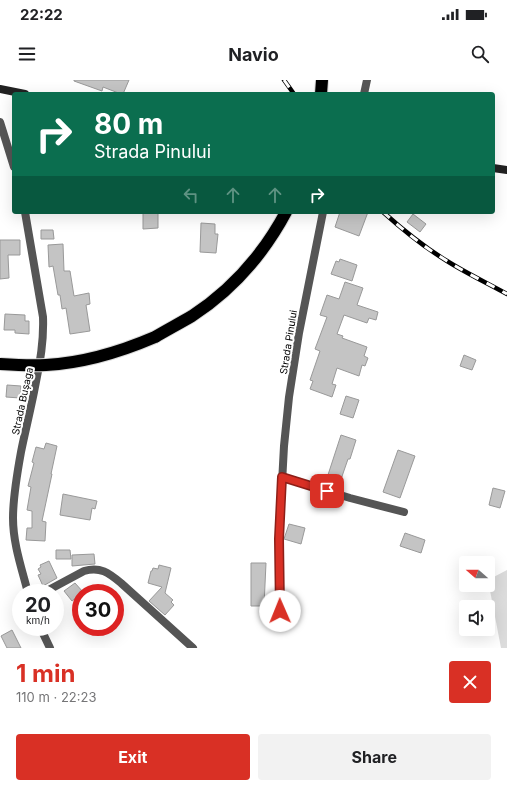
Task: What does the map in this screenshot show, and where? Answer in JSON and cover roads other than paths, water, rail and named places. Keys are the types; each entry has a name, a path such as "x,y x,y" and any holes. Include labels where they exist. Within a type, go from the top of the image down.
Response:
{"highway":[{"path":"321,92 322,80"},
{"path":"0,364 46,365 93,358 134,346 155,337 192,316 217,297 242,274 263,249 285,214"}],"main road":[{"path":"0,89 15,92"},
{"path":"495,168 507,170"}],"street":[{"path":"364,92 367,80"},
{"path":"0,122 12,161"},
{"name":"Strada Bușaga","path":"25,214 43,317 41,356 14,493 13,519 15,541 26,584"},
{"name":"Strada Pinului","path":"280,626 279,539 284,446 289,396 299,333 322,214"},
{"path":"282,477 350,498 404,512"},
{"path":"59,584 84,571 97,569 104,571 121,583 193,648"},
{"path":"44,636 50,648"}],"railway":[{"path":"284,80 293,92"},
{"path":"385,214 438,256 507,294"}]}
